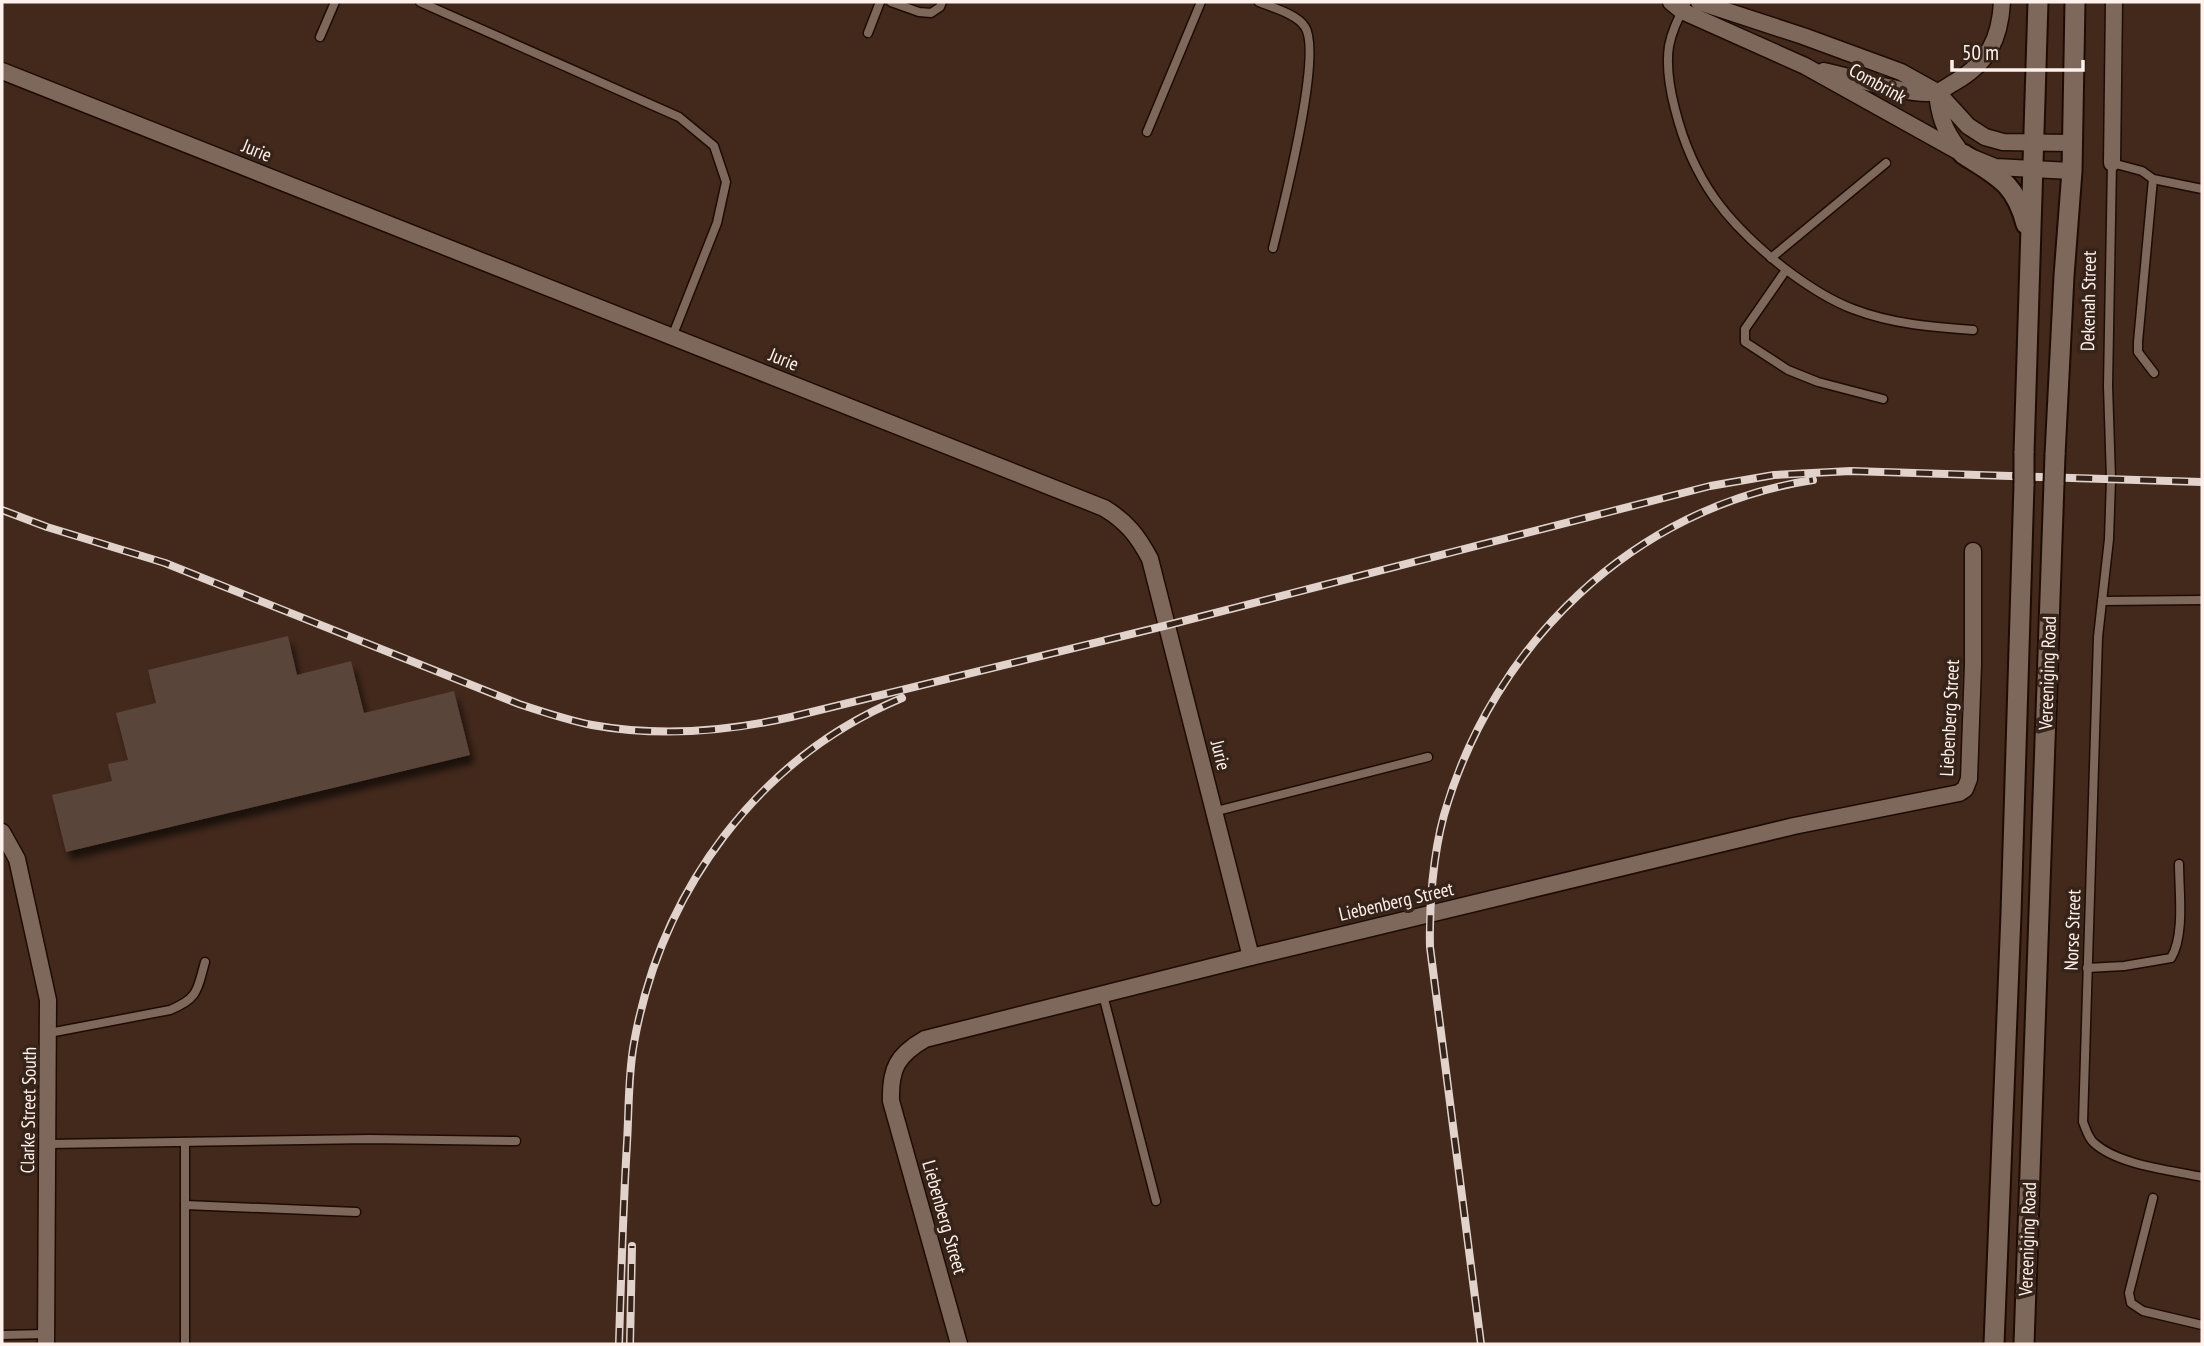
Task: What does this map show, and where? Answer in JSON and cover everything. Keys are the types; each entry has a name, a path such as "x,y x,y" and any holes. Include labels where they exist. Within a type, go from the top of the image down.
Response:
{"main road":[{"name":"Vereeniging Road","path":"1994,1344 2011,914 2038,2"},
{"name":"Vereeniging Road","path":"2024,1344 2055,455 2072,171 2075,2"},
{"path":"1963,154 1995,174 2013,191 2022,207 2030,238"}],"street":[{"path":"1699,2 1902,72 1937,92 1975,132 2003,142 2072,144"},
{"path":"1805,66 1909,91 1937,92 1972,73 1989,52 1999,30 2002,2"},
{"name":"Dekenah Street","path":"2112,163 2114,2"},
{"name":"Combrink","path":"1680,5 1805,66 1963,154 1995,167 2072,171"},
{"path":"1850,77 1857,55"},
{"name":"Jurie","path":"2,71 1104,508 1125,522 1150,559 1251,957"},
{"path":"1937,92 1941,122 1963,154"},
{"name":"Liebenberg Street","path":"959,1344 891,1101 890,1082 893,1071 910,1047 925,1039 1251,957 1794,826 1959,793 1965,789 1969,779 1973,551"},
{"name":"Clarke Street South","path":"2,832 17,859 23,880 48,1000 46,1339"}],"lane":[{"path":"320,37 335,2"},
{"path":"420,2 678,117 713,146 726,182 717,223 672,337"},
{"path":"868,33 880,2"},
{"path":"891,2 919,12 931,13 940,7 942,2"},
{"path":"1147,132 1201,2"},
{"path":"1259,2 1301,22 1307,30 1310,44 1299,136 1273,248"},
{"path":"1680,5 1669,48 1672,95 1678,122 1692,160 1712,195 1730,219 1753,244 1802,282 1851,309 1909,325 1973,330"},
{"path":"1771,258 1886,163"},
{"path":"2112,163 2142,171 2153,179 2202,189"},
{"name":"Dekenah Street","path":"2102,601 2109,539 2111,479 2108,386 2112,163"},
{"path":"2153,179 2138,352 2154,373"},
{"path":"1786,270 1745,329 1745,342 1788,370 1818,382 1883,399"},
{"path":"2102,601 2125,603 2202,600"},
{"name":"Norse Street","path":"2102,601 2095,709 2083,1122 2090,1140 2125,1160 2202,1177"},
{"path":"1213,812 1427,757"},
{"path":"2087,968 2124,966 2171,958 2176,949 2179,864"},
{"path":"49,1033 170,1010 189,1002 197,988 205,962"},
{"path":"1102,995 1156,1201"},
{"path":"48,1144 370,1139 516,1141"},
{"path":"185,1142 185,1344"},
{"path":"2152,1198 2129,1293 2131,1303 2143,1311 2202,1325"},
{"path":"185,1205 356,1212"},
{"path":"2,1335 46,1339"}],"shaded area":[{"path":"2,2 2202,2 2202,1344 2,1344"}],"building":[{"path":"288,636 297,675 351,661 364,713 454,691 470,755 66,852 52,795 112,781 108,764 128,760 116,713 156,703 148,670"}],"railway":[{"path":"2,510 47,527 165,563 519,704 592,725 667,732 717,729 791,717 1168,625 1710,486 1774,475 1851,471 2202,482"},
{"path":"1481,1344 1430,947 1431,898 1437,847 1444,815 1467,753 1497,694 1535,641 1580,594 1631,553 1687,520 1748,495 1813,480"},
{"path":"619,1344 632,1055 647,987 667,933 693,883 724,836 761,793 803,756 850,724 902,698"},
{"path":"630,1344 632,1246"}]}
